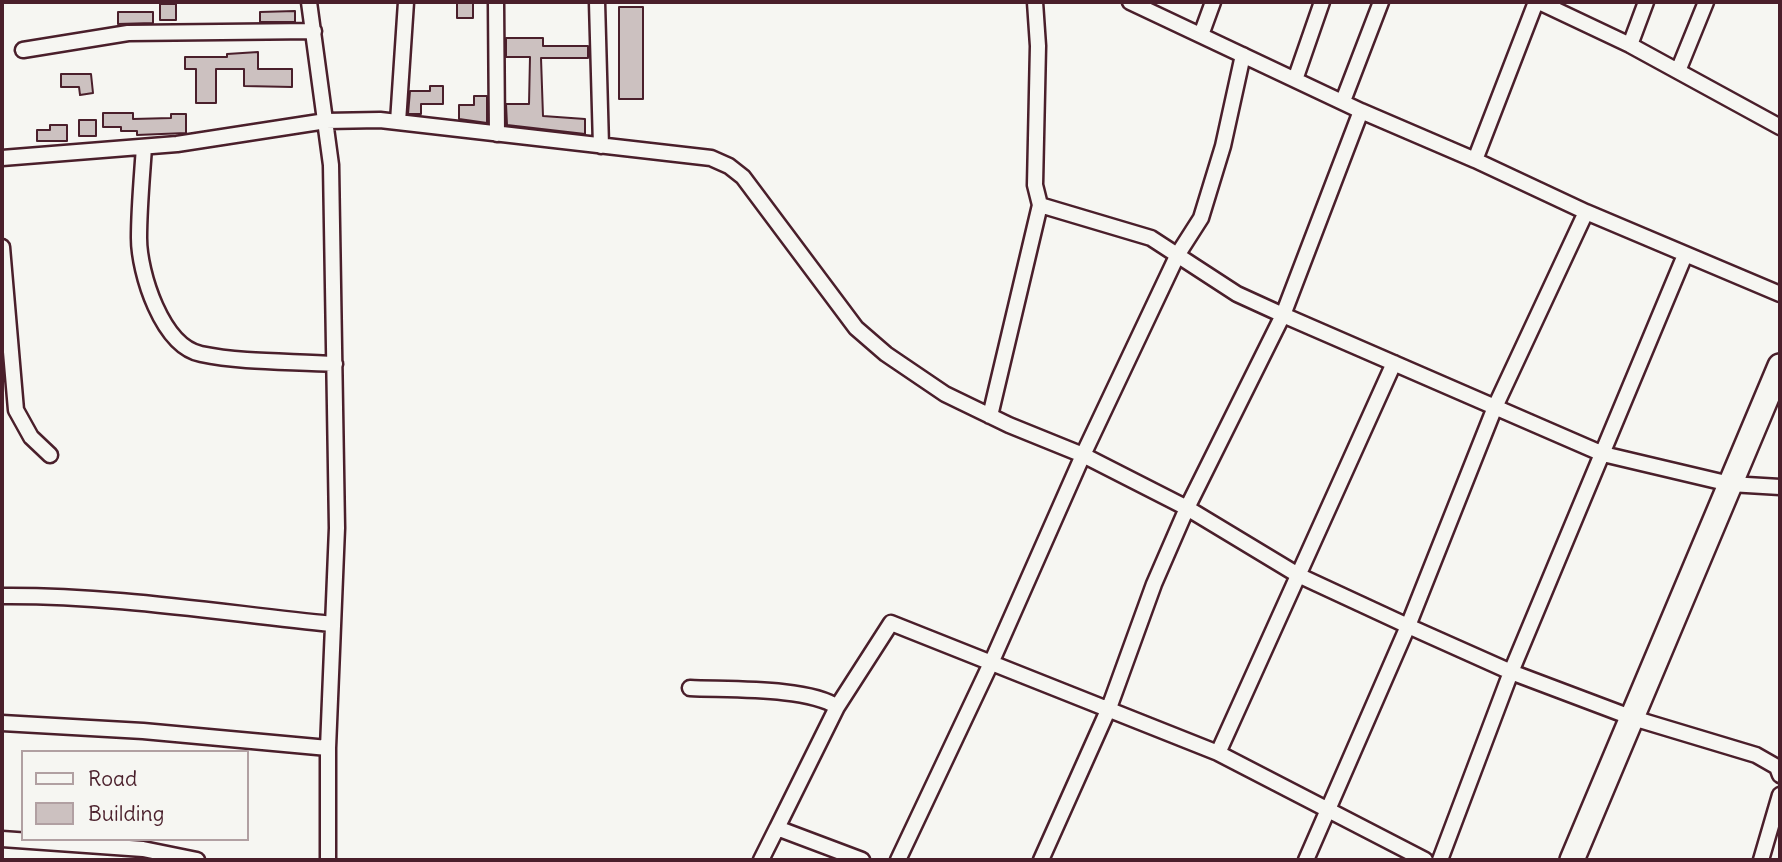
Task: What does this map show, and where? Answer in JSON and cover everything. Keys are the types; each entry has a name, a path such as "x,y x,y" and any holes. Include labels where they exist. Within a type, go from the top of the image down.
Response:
{"main road":[{"path":"1572,860 1780,366"}],"street":[{"path":"309,2 331,165 337,528 332,624 333,684 328,748 328,860"},
{"path":"398,122 406,2"},
{"path":"496,2 497,134"},
{"path":"597,2 601,146"},
{"path":"990,416 1040,205 1035,185 1038,46 1035,2"},
{"path":"1130,2 1296,77 1361,111 1586,212 1780,294"},
{"path":"1201,35 1213,2"},
{"path":"1296,77 1322,2"},
{"path":"1343,101 1381,2"},
{"path":"1475,160 1538,2 1630,45 1780,127"},
{"path":"1630,45 1647,2"},
{"path":"1678,71 1706,2"},
{"path":"23,50 128,33 314,31"},
{"path":"898,860 992,661 1083,454 1178,254 1201,218 1209,197 1243,55"},
{"path":"1041,860 1109,708 1154,584 1187,508 1283,316 1361,111"},
{"path":"2,158 144,147 326,121 398,122 710,158 729,166 743,177 856,328 886,354 945,394 990,416 1083,454 1187,508 1298,575 1408,626 1511,672 1633,718 1756,755 1777,767 1780,775"},
{"path":"144,147 139,241 146,280 161,319 175,339 200,354 335,364"},
{"path":"1040,205 1117,225 1151,238 1237,293 1283,316 1603,454 1730,484 1780,487"},
{"path":"1306,860 1408,626 1495,407 1586,212"},
{"path":"2,247 16,410 31,437 50,456"},
{"path":"1440,860 1511,672 1685,255"},
{"path":"1218,753 1394,363"},
{"path":"2,596 60,596 130,601 332,624"},
{"path":"761,860 837,707 891,623 1218,753 1329,808 1425,860"},
{"path":"690,688 804,695 828,701 837,707"},
{"path":"2,723 143,731 328,748"},
{"path":"1761,860 1774,842 1780,795"},
{"path":"777,828 862,860"},
{"path":"2,839 21,840"},
{"path":"30,841 143,849 197,860"}],"building":[{"path":"457,2 473,2 473,18 457,18"},
{"path":"160,4 176,4 176,20 160,20"},
{"path":"619,7 643,7 643,99 619,99"},
{"path":"295,11 295,22 260,22 260,12"},
{"path":"118,12 153,12 153,23 118,24"},
{"path":"506,38 543,38 543,46 588,46 588,58 541,58 543,116 585,119 585,134 507,125 506,104 529,104 530,57 506,57"},
{"path":"258,52 258,69 292,69 292,87 244,86 244,69 216,69 216,103 196,103 196,69 185,69 185,57 227,57 227,54"},
{"path":"61,74 91,74 93,93 80,95 79,87 61,87"},
{"path":"430,86 443,86 443,104 421,104 421,114 408,114 410,91 430,91"},
{"path":"474,96 487,96 487,123 459,119 459,105 474,105"},
{"path":"103,113 133,113 133,119 171,118 171,114 186,114 186,133 137,135 137,131 121,131 121,127 103,127"},
{"path":"79,120 96,120 96,136 79,136"},
{"path":"50,125 67,125 67,141 37,141 37,130 50,130"}]}
